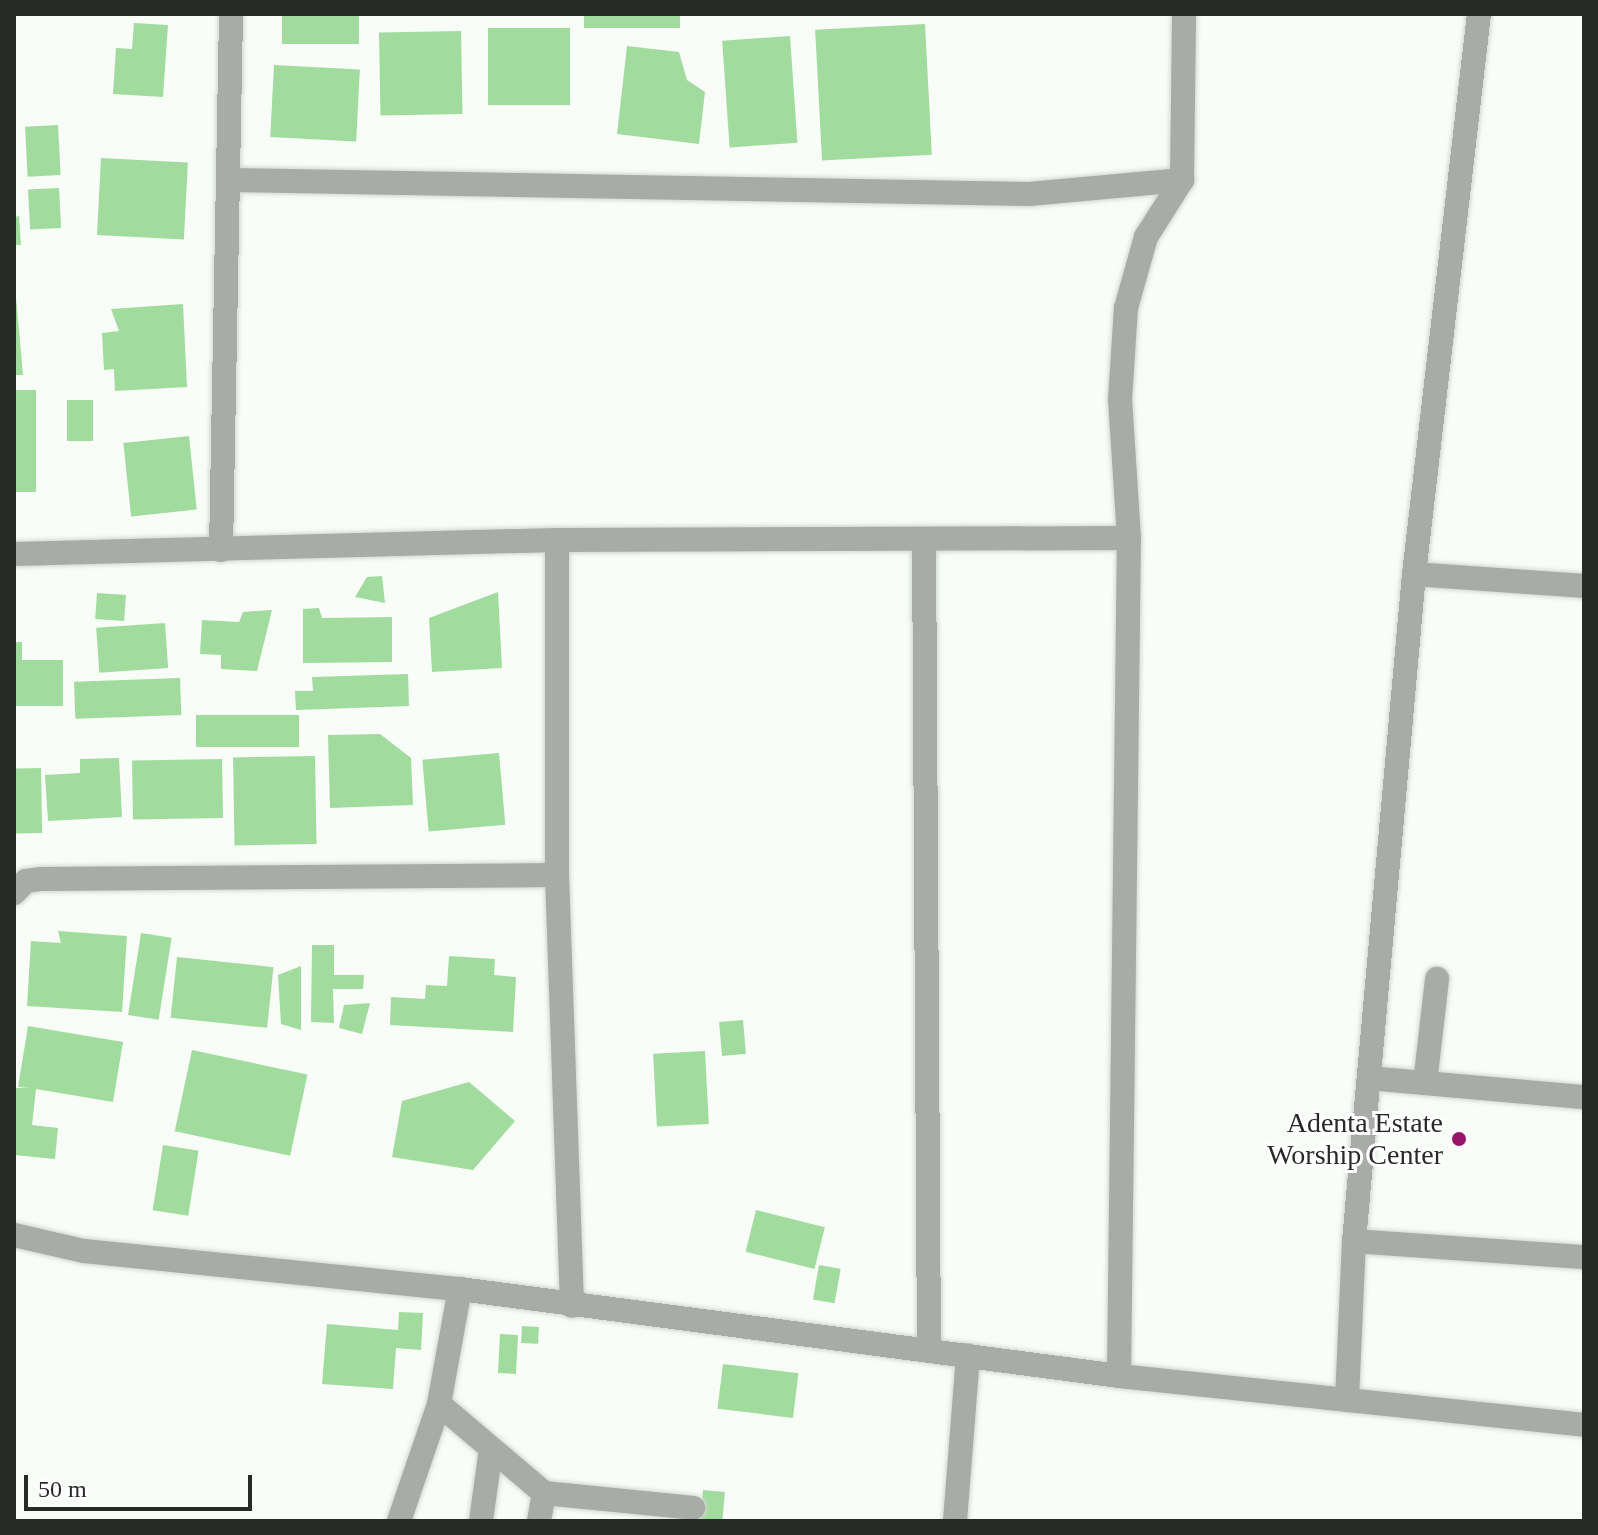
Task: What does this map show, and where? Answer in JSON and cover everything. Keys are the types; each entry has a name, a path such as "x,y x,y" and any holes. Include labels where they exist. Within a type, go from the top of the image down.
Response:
{"street":[{"path":"221,550 232,180 231,14"},
{"path":"1119,1376 1129,538 1120,400 1126,308 1146,237 1182,180 1184,14"},
{"path":"1347,1400 1354,1241 1414,574 1479,14"},
{"path":"232,180 1029,194 1182,180"},
{"path":"14,554 557,540 1129,538"},
{"path":"924,539 929,1349"},
{"path":"557,540 557,875 572,1306"},
{"path":"1414,574 1584,586"},
{"path":"14,893 26,881 40,879 557,875"},
{"path":"1425,1083 1437,979"},
{"path":"1369,1078 1584,1097"},
{"path":"14,1235 84,1251 460,1289 1119,1376 1584,1425"},
{"path":"1354,1241 1584,1257"},
{"path":"399,1521 439,1404 460,1289"},
{"path":"955,1521 968,1356"},
{"path":"439,1404 544,1493 693,1508"},
{"path":"481,1521 491,1449"},
{"path":"539,1521 544,1493"}],"building":[{"path":"282,14 359,14 359,44 282,44"},
{"path":"584,14 680,14 680,28 584,28"},
{"path":"134,23 168,25 163,97 113,94 116,48 132,49"},
{"path":"925,24 932,155 822,161 815,30"},
{"path":"488,28 570,28 570,105 488,105"},
{"path":"461,31 462,114 380,115 379,32"},
{"path":"790,36 797,143 730,147 722,41"},
{"path":"627,46 679,52 687,80 705,92 699,144 617,134"},
{"path":"274,65 360,70 356,141 270,137"},
{"path":"58,125 61,175 28,177 25,127"},
{"path":"101,158 188,163 184,239 97,235"},
{"path":"59,188 61,228 30,230 28,190"},
{"path":"19,216 21,245 14,245 14,217"},
{"path":"14,275 23,375 14,375"},
{"path":"183,304 187,387 115,391 114,369 104,370 102,333 119,331 111,309"},
{"path":"14,390 36,390 36,492 14,492"},
{"path":"67,400 93,400 93,441 67,441"},
{"path":"189,436 197,510 131,516 123,443"},
{"path":"382,576 385,603 355,597 367,577"},
{"path":"498,592 502,668 432,672 429,618"},
{"path":"97,593 126,595 124,621 95,619"},
{"path":"319,608 322,618 392,617 392,662 303,663 303,609"},
{"path":"272,610 257,671 221,669 221,655 200,654 202,620 239,622 243,612"},
{"path":"165,623 168,668 99,673 96,628"},
{"path":"14,642 22,642 22,660 63,660 63,706 14,706"},
{"path":"408,674 409,706 296,710 295,691 313,691 312,677"},
{"path":"180,678 181,715 75,719 74,682"},
{"path":"196,715 299,715 299,747 196,747"},
{"path":"380,734 411,758 413,805 330,808 328,735"},
{"path":"499,753 505,825 429,831 422,760"},
{"path":"315,756 317,844 235,845 233,757"},
{"path":"119,758 122,817 48,821 45,775 80,773 80,759"},
{"path":"222,759 223,818 133,820 132,761"},
{"path":"14,768 41,768 42,833 15,833"},
{"path":"58,931 127,936 122,1012 27,1006 31,941 61,943"},
{"path":"141,933 172,938 159,1020 128,1015"},
{"path":"312,945 334,945 334,975 364,975 363,989 333,989 334,1023 311,1022"},
{"path":"449,956 495,959 494,975 516,977 513,1032 390,1025 391,997 425,999 426,985 447,986"},
{"path":"177,957 273,967 267,1028 171,1018"},
{"path":"301,966 301,1030 281,1024 278,975"},
{"path":"370,1003 362,1034 339,1028 344,1005"},
{"path":"743,1020 746,1054 722,1056 719,1022"},
{"path":"28,1026 123,1042 113,1102 36,1089 32,1125 58,1128 55,1159 14,1155 14,1088 29,1088 18,1087"},
{"path":"192,1050 307,1075 290,1156 175,1131"},
{"path":"705,1051 709,1124 657,1127 653,1054"},
{"path":"469,1082 515,1121 473,1170 392,1157 402,1101"},
{"path":"163,1145 199,1151 188,1216 153,1210"},
{"path":"756,1210 825,1227 814,1269 746,1252"},
{"path":"819,1265 841,1269 835,1303 813,1299"},
{"path":"399,1312 423,1313 421,1350 396,1348 393,1389 322,1384 327,1324 398,1330"},
{"path":"522,1326 539,1327 538,1344 521,1343"},
{"path":"500,1334 518,1335 516,1374 498,1373"},
{"path":"723,1364 798,1373 793,1418 718,1409"},
{"path":"703,1490 725,1492 722,1521 700,1521"}],"place":[{"name":"Adenta Estate Worship Center","path":"1459,1139"}]}
